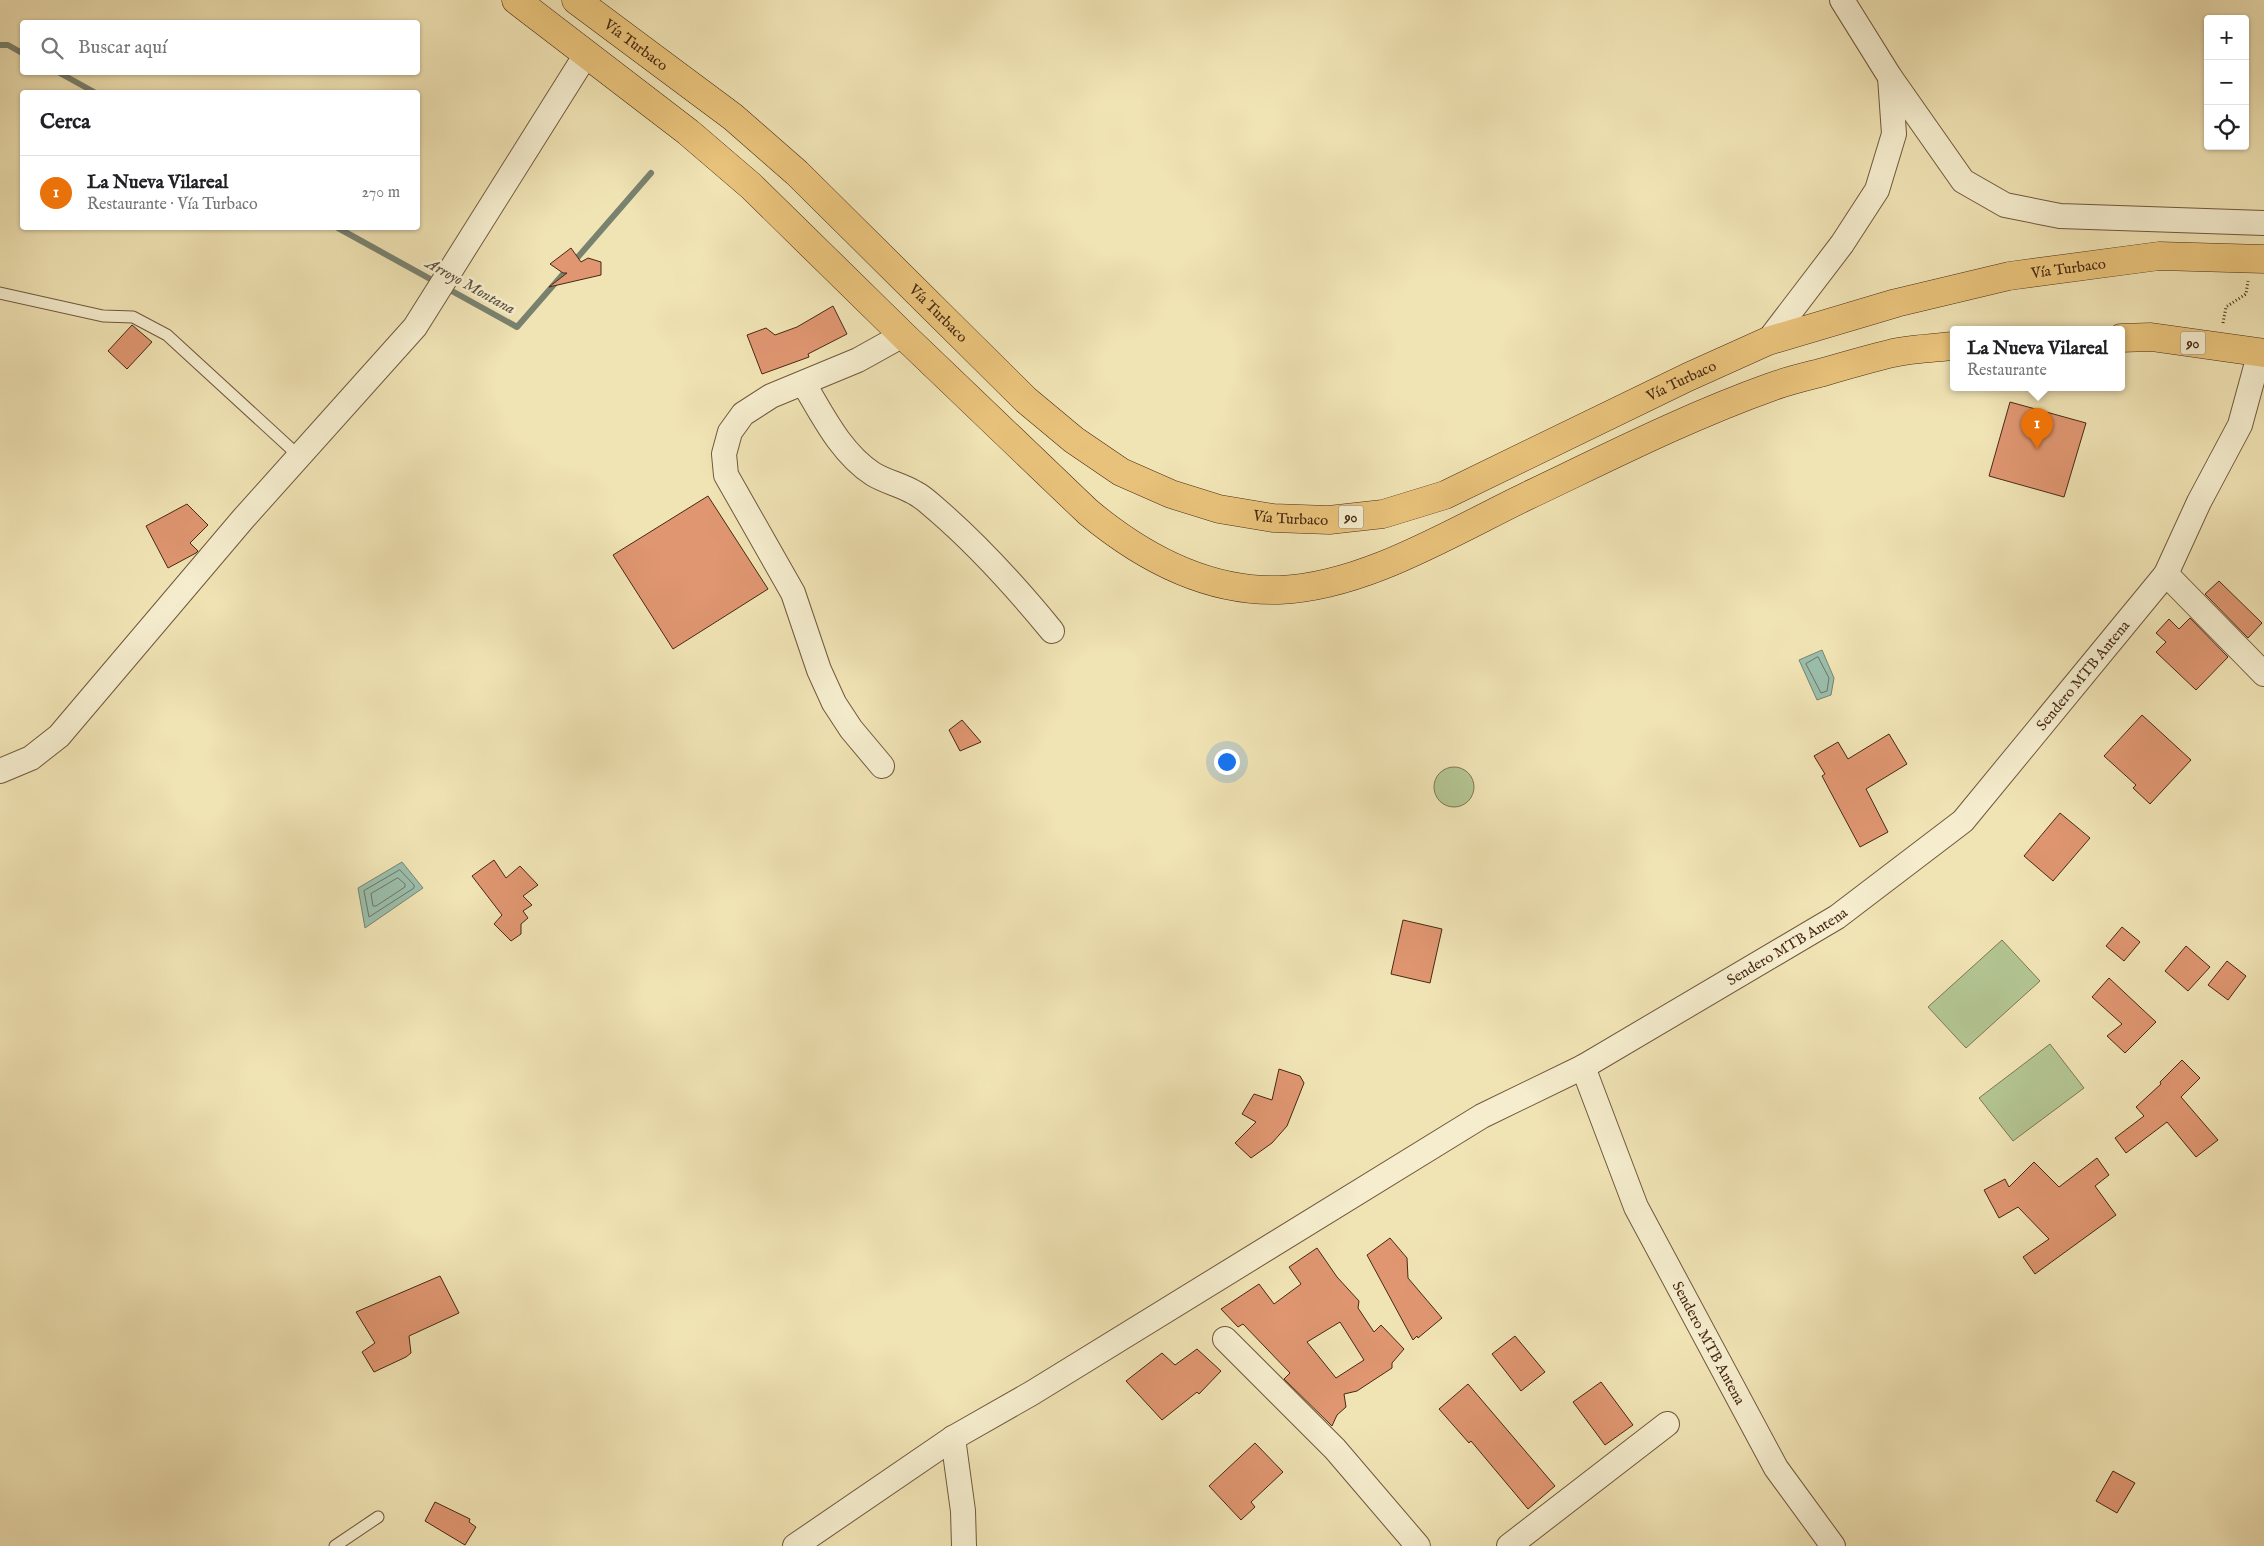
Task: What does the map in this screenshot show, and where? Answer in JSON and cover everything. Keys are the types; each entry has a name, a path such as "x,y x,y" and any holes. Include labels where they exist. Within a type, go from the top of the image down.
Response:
{"highway":[{"path":"516,0 688,132 751,186 1088,512 1147,556 1194,576 1248,589 1279,590 1315,586 1353,577 1410,553 1697,415 1773,386 1894,353 1950,346"},
{"name":"Vía Turbaco","path":"576,0 733,118 797,173 968,344 1050,421 1121,472 1171,494 1218,509 1273,518 1328,520 1383,514 1445,494 1688,376 1768,341 1896,304 2009,276 2159,256 2264,259"},
{"name":"90","path":"2125,338 2151,338 2262,352"}],"street":[{"path":"1842,0 1890,77 1963,181 2005,205 2060,216 2264,223"},
{"path":"0,771 31,758 59,736 300,456 415,327 587,54"},
{"path":"1768,341 1842,244 1877,190 1894,134 1890,77"},
{"path":"882,766 851,729 834,702 820,670 793,593 726,475 724,454 730,432 743,414 771,396 804,384 858,360 903,335"},
{"name":"Sendero MTB Antena","path":"1833,1546 1776,1468 1636,1207 1583,1067 1837,918 1963,821 2166,574 2199,502 2240,425 2262,352"},
{"path":"804,384 836,437 854,458 873,474 916,493 954,524 1005,574 1052,631"},
{"path":"2166,574 2264,674"},
{"path":"796,1546 953,1438 1032,1393 1482,1116 1583,1067"},
{"path":"1225,1339 1335,1449 1418,1546"},
{"path":"1509,1546 1668,1424"},
{"path":"953,1438 963,1511 964,1546"}],"lane":[{"path":"0,293 103,316 133,317 167,335 300,456"},
{"path":"335,1546 378,1517"}],"path":[{"path":"2226,307 2246,294"}],"green space":[{"path":"1458,767 1465,770 1471,776 1474,787 1473,795 1465,804 1458,807 1450,807 1443,804 1435,795 1434,783 1437,776 1446,768"},
{"path":"2002,940 2040,981 1966,1048 1928,1007"},
{"path":"2050,1044 2084,1088 2013,1141 1979,1098"}],"water":[{"path":"1822,650 1834,678 1831,695 1817,700 1799,660"},
{"path":"402,862 423,888 365,928 358,888"}],"building":[{"path":"571,248 581,262 588,258 601,262 601,275 549,287 567,273 563,273 550,264"},
{"path":"833,306 847,334 808,354 809,357 762,374 747,335 766,328 775,335 797,327"},
{"path":"132,325 152,342 127,369 108,351"},
{"path":"2010,402 2086,423 2064,497 1989,476"},
{"path":"708,496 768,589 673,649 613,555"},
{"path":"187,504 208,525 190,543 198,551 168,568 146,526"},
{"path":"2219,581 2262,623 2248,638 2205,594"},
{"path":"2190,618 2228,657 2196,690 2156,652 2166,642 2156,633 2169,619 2179,629"},
{"path":"2142,715 2191,760 2150,804 2133,788 2136,785 2104,756"},
{"path":"962,720 981,742 960,751 949,730"},
{"path":"1889,734 1907,764 1866,789 1888,832 1860,847 1822,776 1825,774 1814,756 1838,742 1848,759"},
{"path":"2060,813 2090,838 2053,881 2024,856"},
{"path":"494,860 506,878 520,866 538,885 523,896 532,905 523,911 528,918 521,924 521,934 511,941 494,924 502,915 472,876"},
{"path":"1403,920 1442,929 1430,983 1391,974"},
{"path":"2122,927 2140,942 2124,961 2106,946"},
{"path":"2186,946 2210,967 2188,991 2165,971"},
{"path":"2227,961 2246,976 2228,1000 2208,985"},
{"path":"2109,978 2156,1022 2125,1053 2107,1036 2122,1024 2092,997"},
{"path":"2182,1060 2200,1078 2181,1097 2218,1140 2196,1157 2167,1122 2126,1153 2115,1138 2144,1116 2136,1107 2161,1084 2160,1082"},
{"path":"1279,1069 1300,1076 1304,1083 1287,1126 1272,1143 1251,1158 1235,1143 1256,1122 1242,1114 1254,1094 1272,1100"},
{"path":"2097,1158 2109,1175 2095,1186 2116,1215 2035,1274 2023,1257 2049,1239 2018,1207 1999,1218 1984,1190 2005,1179 2009,1187 2034,1162 2059,1187"},
{"path":"1390,1238 1407,1258 1408,1278 1442,1318 1413,1340 1367,1255"},
{"path":"1317,1248 1337,1277 1359,1301 1358,1308 1374,1332 1381,1325 1404,1349 1392,1363 1392,1368 1357,1391 1344,1394 1346,1407 1337,1415 1332,1426 1284,1379 1290,1373 1243,1324 1238,1327 1221,1309 1259,1284 1274,1304 1301,1284 1289,1267","holes":["1340,1322 1364,1360 1336,1378 1307,1342"]},
{"path":"440,1276 459,1313 409,1336 411,1353 374,1372 362,1352 375,1343 356,1312"},
{"path":"1515,1336 1545,1372 1521,1391 1492,1354"},
{"path":"1197,1349 1221,1371 1199,1394 1197,1392 1162,1420 1126,1381 1162,1353 1175,1365"},
{"path":"1601,1382 1633,1425 1605,1445 1573,1402"},
{"path":"1468,1384 1555,1486 1528,1509 1471,1441 1469,1443 1439,1409"},
{"path":"1255,1443 1283,1472 1251,1502 1255,1507 1241,1520 1209,1486"},
{"path":"2113,1471 2135,1483 2117,1513 2096,1501"},
{"path":"435,1502 470,1519 469,1522 476,1527 465,1545 425,1521"}],"waterway":[{"name":"Arroyo Montana","path":"0,45 8,45 20,52"},
{"name":"Arroyo Montana","path":"63,75 90,90"},
{"name":"Arroyo Montana","path":"342,230 517,327 651,173"}],"place":[{"name":"La Nueva Vilareal","path":"2037,449"}]}
